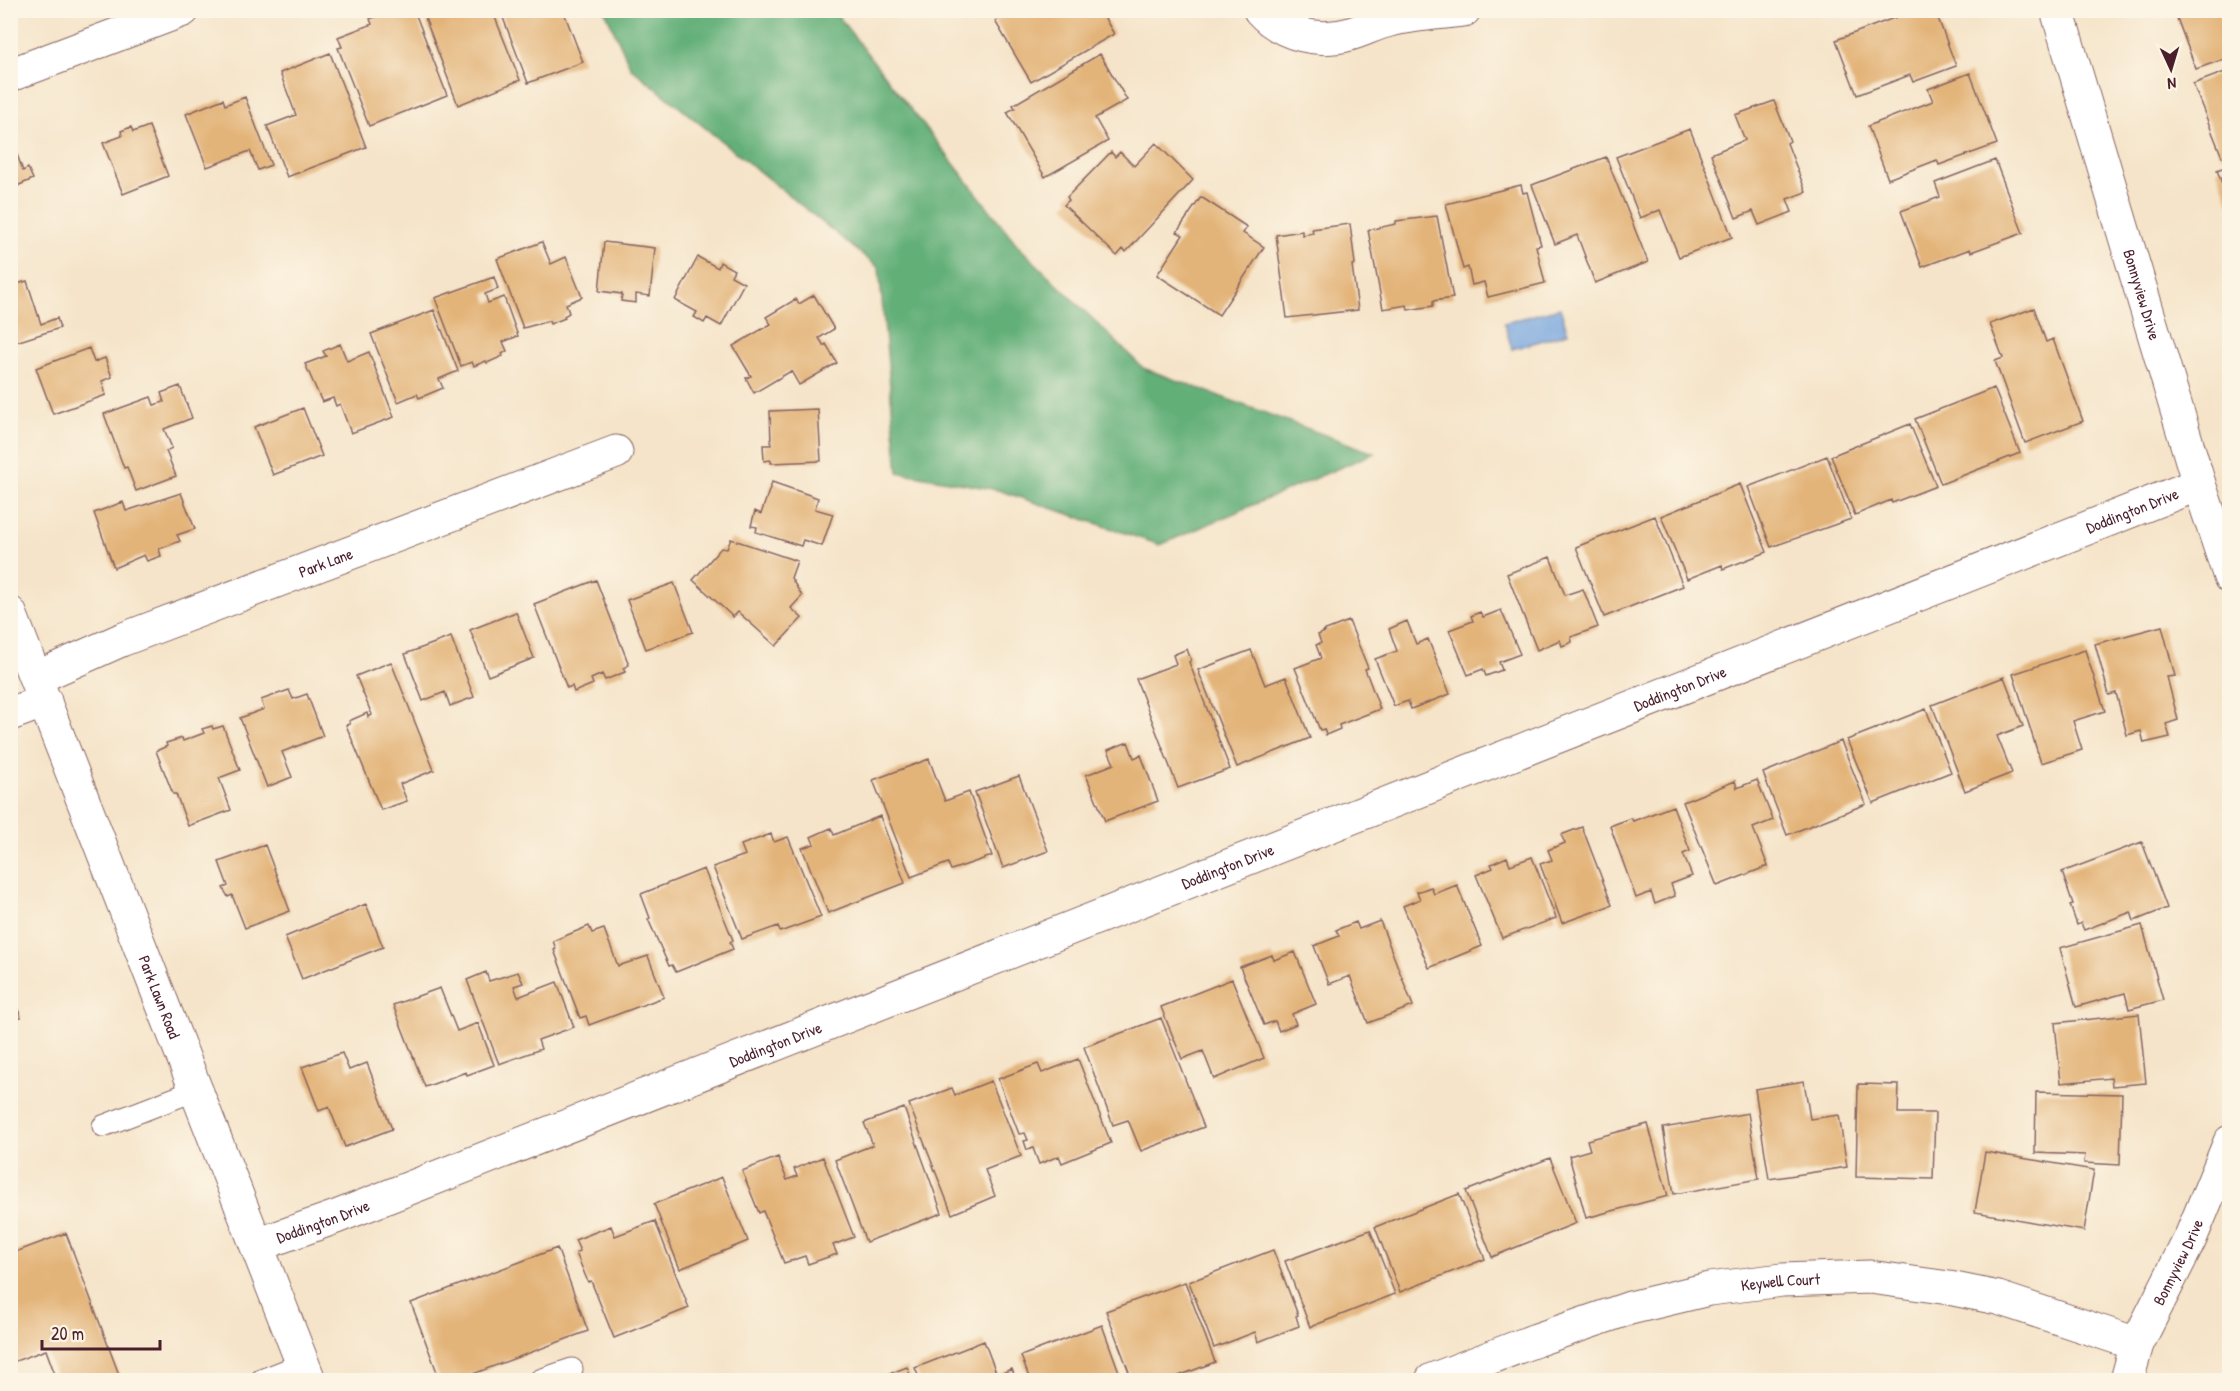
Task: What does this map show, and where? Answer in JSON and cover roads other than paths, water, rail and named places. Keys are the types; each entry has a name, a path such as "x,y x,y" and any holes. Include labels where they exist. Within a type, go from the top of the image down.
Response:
{"street":[{"path":"10,75 183,10"},
{"path":"1260,10 1265,16 1289,31 1329,38 1350,34 1390,20 1464,10"},
{"name":"Bonnyview Drive","path":"2057,10 2229,577"},
{"name":"Park Lane","path":"10,714 40,689 121,640 616,452"},
{"name":"Doddington Drive","path":"257,1245 348,1212 2199,484"},
{"name":"Park Lawn Road","path":"10,613 306,1372"},
{"name":"Bonnyview Drive","path":"2127,1380 2137,1344 2190,1239 2229,1142"},
{"name":"Keywell Court","path":"1432,1380 1536,1340 1630,1308 1709,1289 1782,1280 1870,1277 1949,1288 1998,1298 2137,1344"}],"lane":[{"path":"103,1126 196,1090"},
{"path":"540,1380 572,1369"},
{"path":"261,1380 306,1372"}],"water":[{"path":"1560,308 1568,333 1512,349 1504,323"}]}
